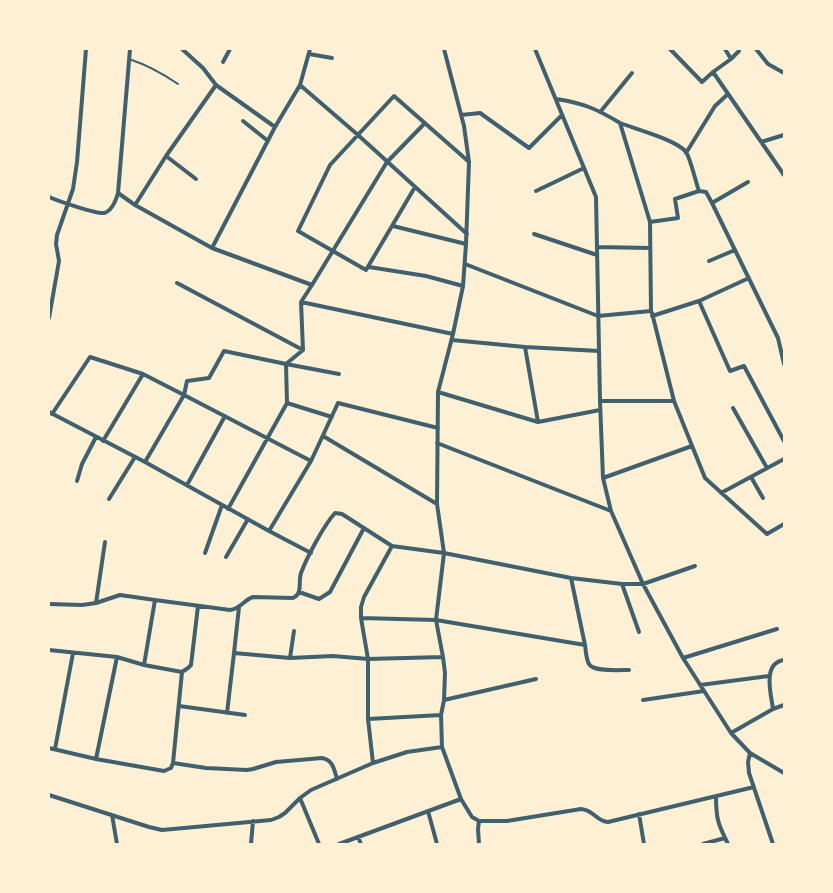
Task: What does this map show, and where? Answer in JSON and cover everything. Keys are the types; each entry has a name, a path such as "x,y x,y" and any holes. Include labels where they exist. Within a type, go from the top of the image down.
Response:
{"street":[{"path":"49,318 59,261 56,240 68,204 77,162 86,49"},
{"path":"49,197 68,204 104,213 109,210 118,193 130,49"},
{"path":"182,49 202,68 216,85 275,127"},
{"path":"223,62 230,49"},
{"path":"444,49 464,126 469,162 467,234 463,286 452,340 438,392 436,504 444,553 436,620 443,657 444,673 444,700 441,715 442,747 461,799 472,817 479,821 507,820 587,809 592,811 600,820 608,822 754,787"},
{"path":"535,49 596,197 600,410 603,478 611,511 643,584 683,658 731,733 750,753 784,773"},
{"path":"670,49 702,82 740,51"},
{"path":"725,49 731,58"},
{"path":"756,49 768,64 784,73"},
{"path":"212,248 275,127 300,85 309,51 332,58"},
{"path":"601,111 632,72"},
{"path":"713,72 784,175"},
{"path":"135,205 166,156 216,85"},
{"path":"300,85 358,135 467,234"},
{"path":"686,153 715,106 728,94"},
{"path":"463,286 426,276 369,267 366,270 298,231 330,165 394,96 469,162"},
{"path":"556,99 576,102 601,111 620,123 678,146 686,153 699,191"},
{"path":"461,115 480,113 529,148 562,115"},
{"path":"243,121 268,142"},
{"path":"303,350 301,302 387,162 425,123"},
{"path":"620,123 650,222 652,314 674,402 705,478 766,534 784,524"},
{"path":"761,142 784,135"},
{"path":"166,156 196,179"},
{"path":"536,191 584,168"},
{"path":"712,203 748,182"},
{"path":"369,267 415,187"},
{"path":"650,222 678,218 675,199 699,191 706,192 778,338 784,364"},
{"path":"118,193 135,205 212,248 312,286"},
{"path":"393,226 466,244"},
{"path":"534,234 597,255"},
{"path":"597,247 650,248"},
{"path":"709,261 735,250"},
{"path":"465,264 598,316 652,314 699,301 749,278"},
{"path":"177,283 303,350"},
{"path":"699,301 730,371 744,366 784,441"},
{"path":"301,302 453,334"},
{"path":"452,340 525,347 599,351"},
{"path":"525,347 538,422"},
{"path":"286,364 303,350"},
{"path":"145,462 184,395 187,381 209,378 224,351 339,374"},
{"path":"311,461 143,374 90,358 51,413 188,485 228,509 311,553"},
{"path":"228,509 287,403 286,364"},
{"path":"103,441 143,374"},
{"path":"438,392 538,422 600,410"},
{"path":"600,401 674,402"},
{"path":"287,403 332,417"},
{"path":"269,531 311,461 338,403 438,428"},
{"path":"733,408 767,468"},
{"path":"188,485 225,416"},
{"path":"323,436 436,504"},
{"path":"77,481 82,464 96,437"},
{"path":"438,443 611,511"},
{"path":"603,478 692,446"},
{"path":"109,499 135,457"},
{"path":"721,493 784,459"},
{"path":"751,477 763,498"},
{"path":"205,553 222,505"},
{"path":"49,604 82,605 96,603 120,595 230,610 239,607 247,599 253,597 288,598 297,596 299,592 301,573 330,518 335,513 342,514 392,546 444,553 571,578 622,584 643,584 695,566"},
{"path":"226,557 248,519"},
{"path":"299,592 319,599 330,592 364,528"},
{"path":"96,603 105,542"},
{"path":"373,763 368,719 368,659 361,618 364,597 392,546"},
{"path":"571,578 589,664 597,669 629,670"},
{"path":"622,584 639,632"},
{"path":"144,665 155,600"},
{"path":"49,650 117,657 144,665 182,672 188,668 190,664 198,606"},
{"path":"227,713 239,607"},
{"path":"361,618 436,620 585,645"},
{"path":"683,658 777,629"},
{"path":"290,658 294,631"},
{"path":"55,749 73,653"},
{"path":"234,653 290,658 333,656 368,659 443,657"},
{"path":"96,759 117,657"},
{"path":"773,709 769,676 771,668 774,664 784,660"},
{"path":"49,748 96,759 164,770 171,768 173,764 182,672"},
{"path":"700,685 769,676"},
{"path":"444,700 536,679"},
{"path":"643,700 704,691"},
{"path":"731,733 773,709 784,705"},
{"path":"179,706 245,715"},
{"path":"368,719 441,715"},
{"path":"49,795 162,830 271,820 285,813 300,798 311,790 337,778 373,763 407,752 442,747"},
{"path":"750,753 748,766 773,844"},
{"path":"173,764 206,768 253,770 276,762 322,758 327,759 333,765 337,778"},
{"path":"716,796 716,815 719,826 728,844"},
{"path":"300,798 318,844"},
{"path":"339,844 461,799"},
{"path":"428,811 437,844"},
{"path":"640,814 644,844"},
{"path":"112,815 117,844"},
{"path":"251,844 253,821"},
{"path":"479,821 479,844"},
{"path":"358,837 361,844"},
{"path":"703,844 725,838"}],"lane":[{"path":"129,59 152,68 178,84"}]}
